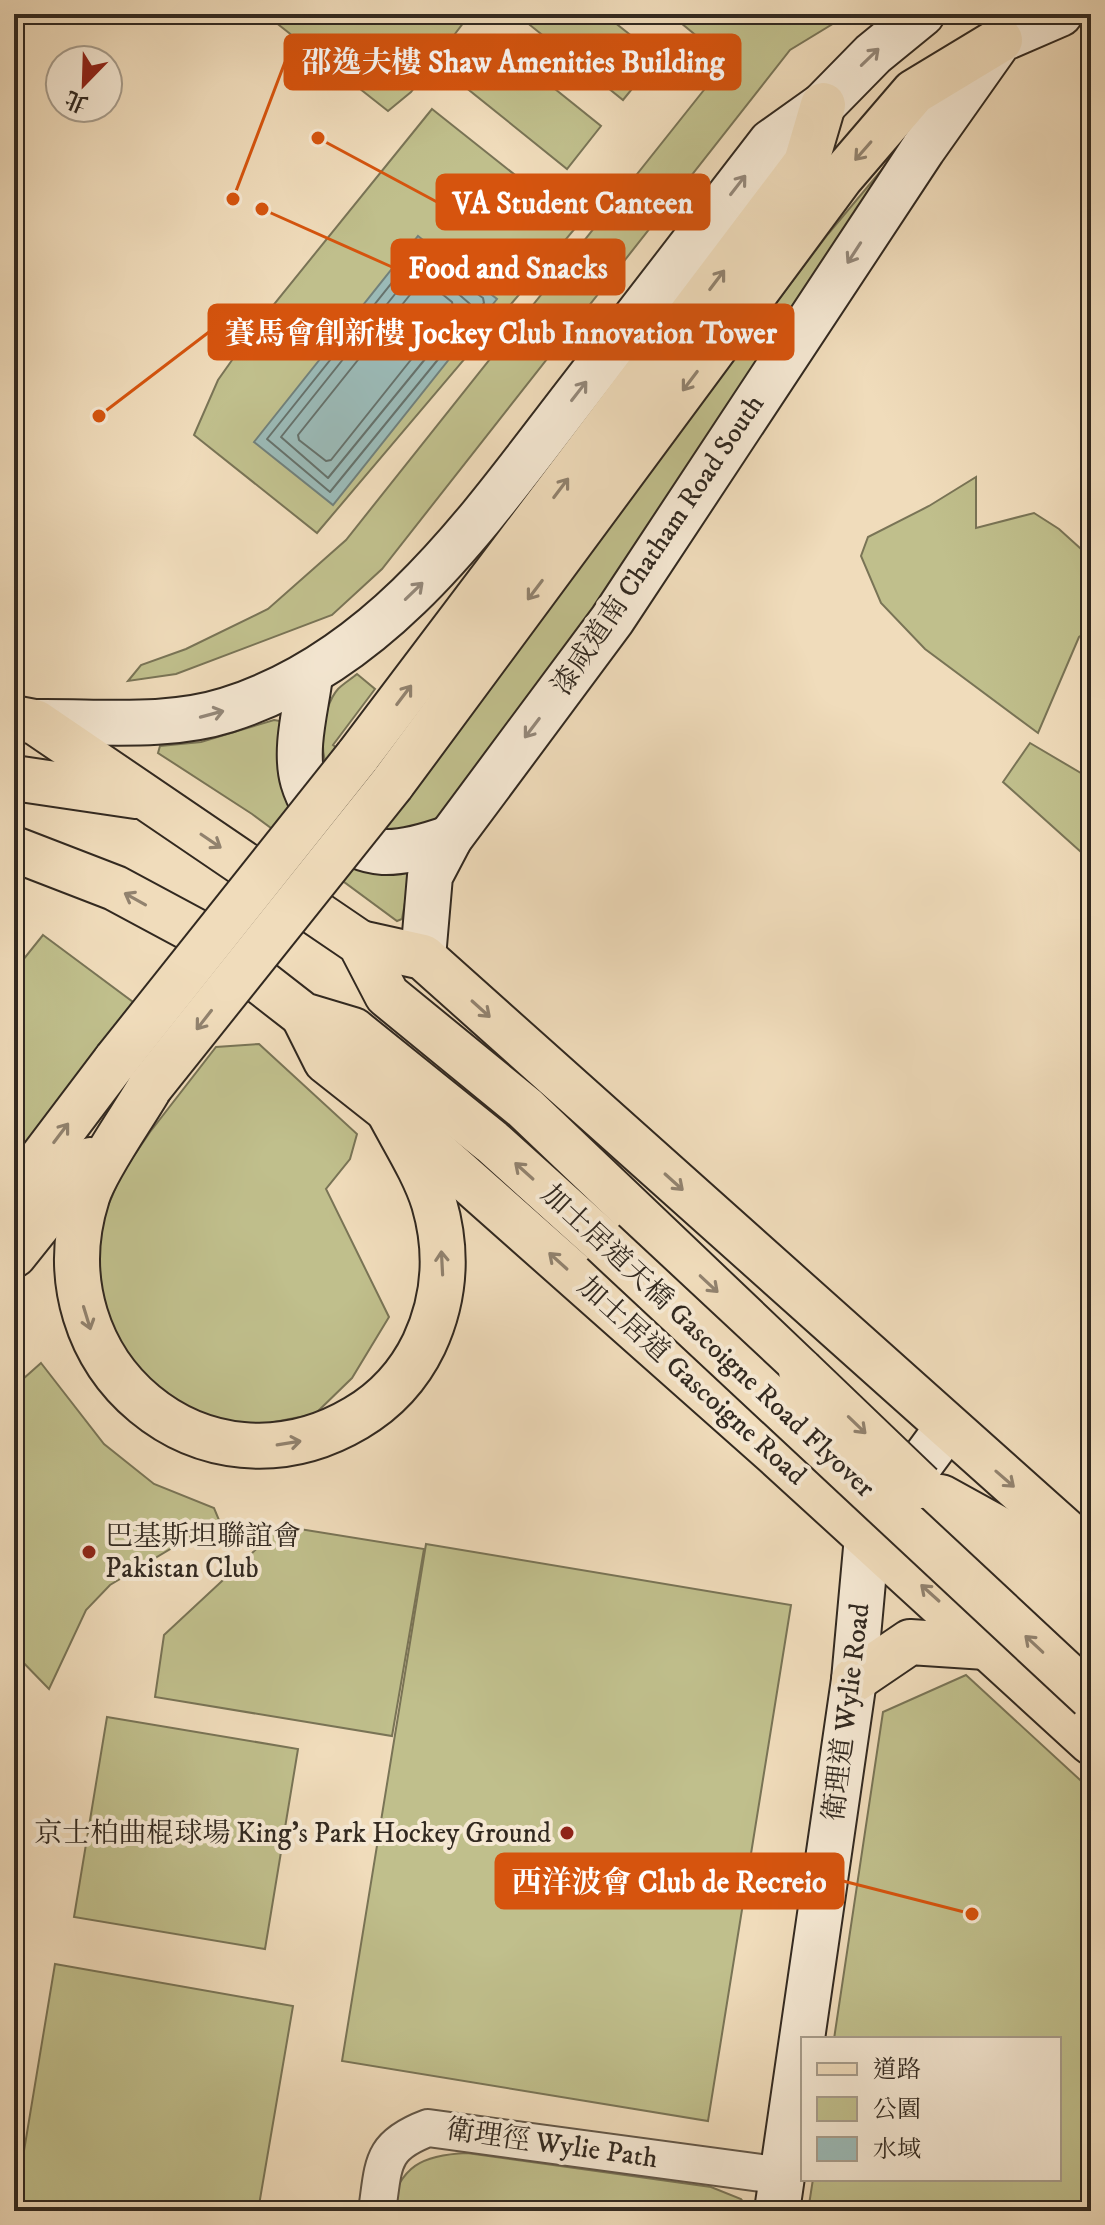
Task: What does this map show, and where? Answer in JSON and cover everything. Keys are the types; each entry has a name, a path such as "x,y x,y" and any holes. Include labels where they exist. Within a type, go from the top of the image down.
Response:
{"main road":[{"path":"25,720 192,720 230,709 310,676 394,611 456,550 771,142 823,105 873,54 922,14"},
{"path":"14,1255 392,784 841,177 914,92 1000,40 1060,14"},
{"name":"漆咸道南 Chatham Road South","path":"423,957 430,876 450,838 612,620 923,149 1000,40"},
{"path":"14,1195 116,1060 357,757 806,163 823,105"},
{"path":"310,676 301,751 303,780 318,814 346,839 381,852 450,838"},
{"path":"25,720 146,797 360,943 423,957 1091,1554"},
{"path":"14,778 146,797"},
{"path":"14,849 115,888 195,931 303,1015"},
{"name":"加士居道天橋 Gascoigne Road Flyover","path":"360,943 387,995 525,1108 617,1226 1091,1697"},
{"name":"加士居道天橋 Gascoigne Road Flyover","path":"303,1015 353,1030 492,1142 617,1226 921,1486 973,1549 1091,1655"},
{"name":"加士居道 Gascoigne Road","path":"303,1015 326,1061 388,1110 867,1537 1091,1742"},
{"path":"150,1087 87,1195 77,1241 81,1298 97,1347 124,1388 158,1416 197,1434 239,1444 284,1445 329,1434 379,1404 416,1362 437,1315 444,1266 433,1202 388,1110"},
{"path":"867,1537 947,1428"},
{"path":"921,1486 999,1529 1091,1609"},
{"name":"衛理道 Wylie Road","path":"803,2037 854,1680 867,1537"},
{"path":"854,1680 910,1642 986,1647"},
{"name":"衛理道 Wylie Road","path":"780,2193 801,2047"}],"street":[{"name":"衛理徑 Wylie Path","path":"377,2211 385,2161 401,2138 428,2128 780,2193"}],"green space":[{"path":"265,14 470,14 411,92 388,111"},
{"path":"523,14 604,14 658,57 623,100 520,17"},
{"path":"670,14 849,14 790,50 382,569 332,615 176,674 128,681 141,665 186,649 268,609 346,540 727,61"},
{"path":"499,44 601,126 567,169 464,86"},
{"path":"432,109 578,225 317,533 194,435 218,380 254,329"},
{"path":"895,154 620,582 455,804 434,822 407,829 385,829 366,822 350,810 337,794 323,753 324,720 338,689 357,674 375,689 333,745 404,797 828,234"},
{"path":"976,477 976,528 1034,513 1059,529 1091,558 1091,629 1079,637 1038,733 925,649 881,603 861,556 868,537 929,506"},
{"path":"274,720 280,721 281,747 410,875 402,919 397,921 252,814 158,753 160,746 201,742"},
{"path":"1030,743 1091,779 1091,861 1003,782"},
{"path":"43,935 133,1002 14,1160 14,971"},
{"path":"259,1044 357,1134 350,1159 326,1189 389,1317 352,1378 315,1414 259,1425 214,1422 125,1372 88,1280 102,1220 121,1175 150,1132 216,1047"},
{"name":"巴基斯坦聯誼會 Pakistan Club","path":"41,1363 104,1444 154,1484 214,1508 219,1520 110,1585 86,1610 49,1689 14,1653 14,1387"},
{"path":"281,1526 424,1549 392,1736 155,1697 164,1635"},
{"name":"京士柏曲棍球場 King's Park Hockey Ground","path":"426,1544 791,1605 708,2121 342,2061"},
{"path":"966,1675 1091,1790 1091,2211 808,2211 813,2181 1061,2181 1061,2037 834,2037 883,1712"},
{"path":"107,1717 298,1749 265,1949 74,1917"},
{"path":"55,1964 293,2006 258,2211 14,2211"},
{"path":"467,2153 711,2187 741,2199 750,2211 388,2211 399,2183 415,2166 437,2157"}],"water":[{"path":"418,236 497,299 333,505 254,442"}],"place":[{"name":"VA Student Canteen","path":"318,138"},
{"name":"邵逸夫樓 Shaw Amenities Building","path":"233,199"},
{"name":"Food and Snacks","path":"262,209"},
{"name":"賽馬會創新樓 Jockey Club Innovation Tower","path":"99,416"},
{"name":"巴基斯坦聯誼會 Pakistan Club","path":"89,1552"},
{"name":"京士柏曲棍球場 King's Park Hockey Ground","path":"567,1833"},
{"name":"西洋波會 Club de Recreio","path":"972,1914"}]}
